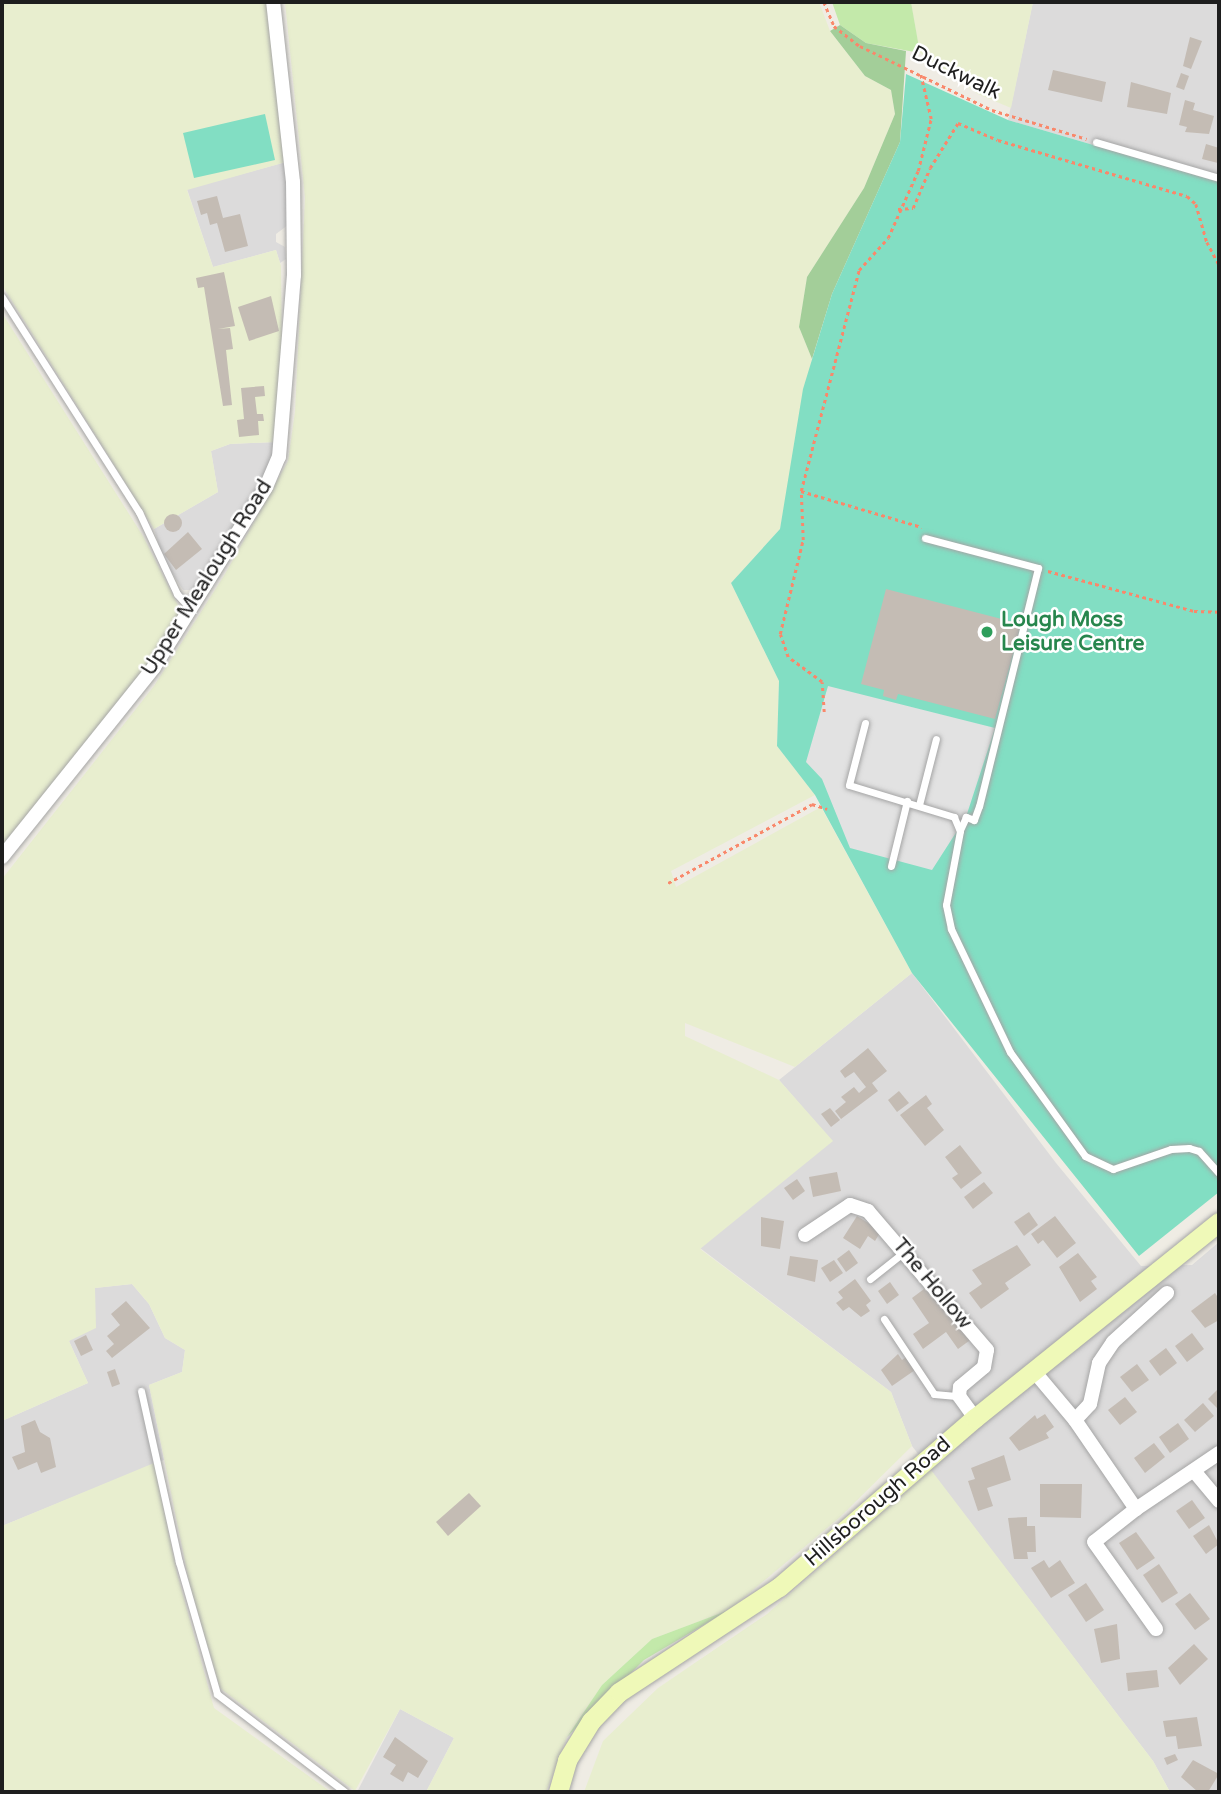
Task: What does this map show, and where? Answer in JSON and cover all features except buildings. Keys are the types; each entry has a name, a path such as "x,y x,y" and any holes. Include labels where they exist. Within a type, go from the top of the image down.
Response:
{"main road":[{"name":"Hillsborough Road","path":"558,1792 568,1760 591,1721 619,1692 779,1587 975,1418 1219,1222"}],"street":[{"name":"Upper Mealough Road","path":"2,857 154,667 266,487 281,444 294,275 293,182 273,2"},
{"name":"The Hollow","path":"805,1235 840,1209 860,1205 904,1251 987,1350 984,1367 960,1387 959,1396"},
{"path":"1075,1420 1090,1404 1099,1363 1113,1342 1167,1293"},
{"path":"1033,1370 1075,1420 1136,1509"},
{"path":"959,1396 975,1418"},
{"path":"1156,1629 1094,1542 1136,1509 1219,1453"},
{"path":"1194,1472 1219,1501"}],"lane":[{"path":"1096,142 1219,178"},
{"path":"2,297 139,512 177,594 190,608"},
{"path":"925,538 1038,568 979,806 974,820 966,817 948,877 946,905 951,929 1010,1052 1085,1156 1113,1169 1171,1149 1189,1148 1199,1151 1219,1173"},
{"path":"865,723 849,785 948,813 960,831"},
{"path":"919,805 936,739"},
{"path":"891,866 907,801"},
{"path":"870,1279 904,1251"},
{"path":"884,1319 934,1394 959,1396"},
{"path":"141,1391 179,1562 217,1694 345,1792"}],"path":[{"name":"Duckwalk","path":"824,2 834,26 860,46 920,72 992,110 1096,142"},
{"path":"824,712 822,682 788,657 780,634 803,540 800,491 859,270 888,238 898,209 918,171 931,119 920,72"},
{"path":"898,209 912,208 930,168 958,123 998,140 1187,196 1196,204 1206,242 1219,265"},
{"path":"800,491 923,528 925,538"},
{"path":"1038,568 1194,611 1219,612"},
{"path":"668,883 812,804 827,809"}],"shaded area":[{"path":"1033,2 1219,2 1219,182 1008,120"},
{"path":"286,162 288,225 276,234 276,242 285,247 286,259 280,263 276,250 213,267 187,189"},
{"path":"276,442 268,473 198,590 183,590 163,559 154,529 218,492 211,451 230,444"},
{"path":"828,686 995,728 966,817 932,870 850,848 822,779 806,762"},
{"path":"912,973 1056,1163 1141,1266 1192,1265 1219,1242 1219,1792 1170,1792 1153,1761 912,1446 891,1392 700,1248 832,1141 779,1080"},
{"path":"132,1284 149,1304 165,1338 185,1350 182,1372 149,1385 164,1460 2,1526 2,1421 88,1383 69,1341 95,1288"},
{"path":"400,1709 454,1738 426,1792 357,1792"}],"green space":[{"path":"2,2 266,2 286,162 187,190 213,267 276,250 281,266 282,350 276,442 230,444 211,451 218,492 154,529 2,285"},
{"path":"285,2 819,2 830,31 865,76 891,90 895,114 864,188 807,277 799,327 812,359 780,529 731,583 779,681 777,746 815,795 671,871 676,887 821,807 912,973 795,1067 685,1023 685,1036 779,1080 833,1141 700,1249 891,1392 912,1446 839,1518 729,1610 652,1639 602,1685 567,1737 546,1792 426,1792 454,1738 400,1709 355,1791 220,1688 190,1586 149,1385 182,1372 185,1350 165,1338 149,1304 132,1284 95,1288 96,1328 69,1341 88,1383 2,1421 2,879 154,686 225,574 288,461 295,412 305,198"},
{"path":"832,2 911,2 920,53 866,43 840,25"},
{"path":"911,2 1033,2 1011,108 978,94 920,53"},
{"path":"840,25 866,43 906,51 900,142 832,294 812,359 799,327 807,277 864,188 895,114 891,90 865,76 830,31"},
{"name":"Lough Moss Leisure Centre","path":"906,74 1008,120 1219,182 1219,1192 1139,1256 912,973 815,795 777,746 779,681 731,583 780,529 803,389 832,294 900,142"},
{"path":"265,114 275,160 194,178 183,133"},
{"path":"2,313 143,536 181,611 145,669 2,847"},
{"path":"154,1463 177,1573 214,1708 331,1792 2,1792 2,1526"},
{"path":"931,1470 1153,1761 1170,1792 584,1792 603,1741 658,1688 767,1614"},
{"path":"729,1610 644,1660 567,1737 602,1685 652,1639"}],"place":[{"name":"Lough Moss Leisure Centre","path":"987,632"}]}
